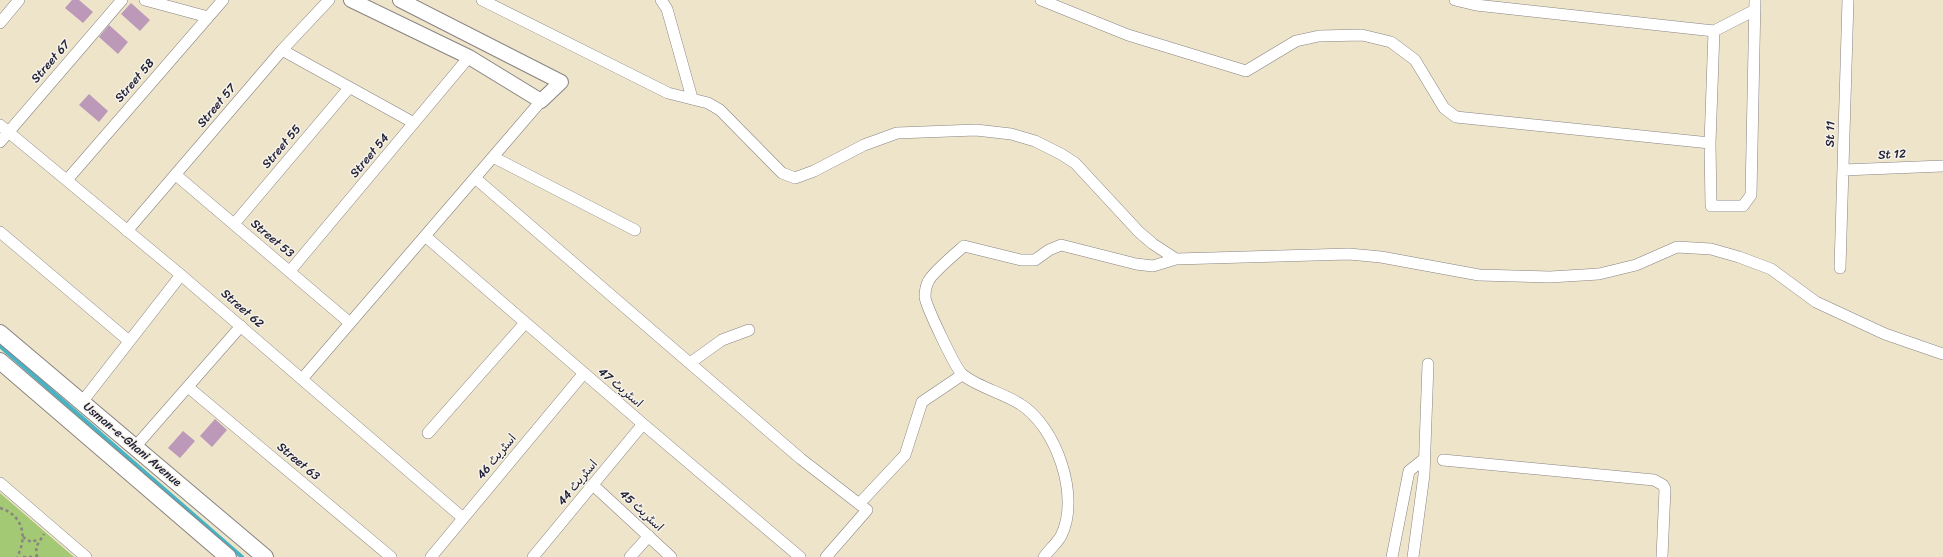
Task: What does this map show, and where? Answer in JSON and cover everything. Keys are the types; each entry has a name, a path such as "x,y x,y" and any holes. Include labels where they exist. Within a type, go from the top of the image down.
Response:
{"main road":[{"name":"Usman-e-Ghani Avenue","path":"0,333 264,557"},
{"name":"Usman-e-Ghani Avenue","path":"0,361 228,557"}],"street":[{"path":"0,23 20,0"},
{"name":"Street 67","path":"0,142 4,128 122,0"},
{"path":"146,0 208,17"},
{"name":"Street 58","path":"67,180 223,0"},
{"name":"Street 57","path":"127,231 282,50 329,0"},
{"path":"351,0 469,57 541,101"},
{"path":"302,378 541,101 560,82 400,0"},
{"path":"482,0 668,93 692,98 720,110 782,173 795,178 814,171 864,145 897,133 992,131 1012,134 1035,141 1061,154 1075,164 1139,232 1153,244 1176,259"},
{"path":"661,0 667,9 692,98"},
{"path":"1041,0 1128,35 1246,71 1296,41 1318,36 1362,35 1391,42 1415,60 1444,108 1456,117 1710,143"},
{"path":"1454,0 1476,5 1714,31 1755,5"},
{"name":"St 11","path":"1840,268 1848,0"},
{"path":"1714,31 1710,143 1711,206 1743,206 1751,194 1755,5"},
{"path":"282,50 414,123"},
{"name":"Street 54","path":"290,271 469,57"},
{"name":"Street 55","path":"234,224 349,88"},
{"name":"Street 62","path":"4,128 181,274 464,518"},
{"path":"493,157 635,230"},
{"name":"St 12","path":"1843,170 1943,166"},
{"name":"Street 53","path":"176,175 350,323"},
{"path":"475,178 801,459 863,507"},
{"path":"0,232 129,341"},
{"name":"اسٹریٹ 47","path":"425,236 642,424 800,557"},
{"path":"1044,557 1061,536 1067,517 1065,481 1056,449 1041,425 1021,404 962,375 951,356 925,297 928,281 964,246 1021,260 1035,260 1049,250 1061,245 1136,264 1154,266 1176,259 1349,254 1381,257 1478,275 1550,277 1599,274 1636,265 1677,247 1711,249 1739,257 1771,270 1816,302 1885,334 1943,354"},
{"path":"82,402 181,274"},
{"path":"428,433 526,323"},
{"path":"134,447 241,326"},
{"path":"690,363 722,340 749,330"},
{"path":"1413,557 1424,475 1428,364"},
{"name":"اسٹریٹ 46","path":"431,557 584,373"},
{"path":"826,557 863,507 905,455 922,402 962,375"},
{"name":"Street 63","path":"188,387 391,557"},
{"name":"اسٹریٹ 44","path":"533,557 594,485 642,424"},
{"path":"1392,557 1409,471 1424,459"},
{"path":"1443,460 1654,480 1663,485 1665,489 1662,557"},
{"path":"0,483 86,557"},
{"name":"اسٹریٹ 45","path":"594,485 671,557"},
{"path":"630,557 648,536"}],"path":[{"path":"0,508 14,515 20,523 23,537 17,557"},
{"path":"23,557 36,557 36,547 39,539 50,526"},
{"path":"23,537 31,542 39,539"}],"green space":[{"path":"0,493 74,557 0,557"}],"building":[{"path":"72,0 79,0 93,12 83,23 65,8"},
{"path":"131,3 150,20 140,31 121,14"},
{"path":"109,25 128,42 118,54 99,37"},
{"path":"89,94 108,111 99,122 79,105"},
{"path":"215,419 227,430 212,447 200,436"},
{"path":"183,431 195,441 180,458 168,448"}],"waterway":[{"path":"0,346 242,557"}]}
